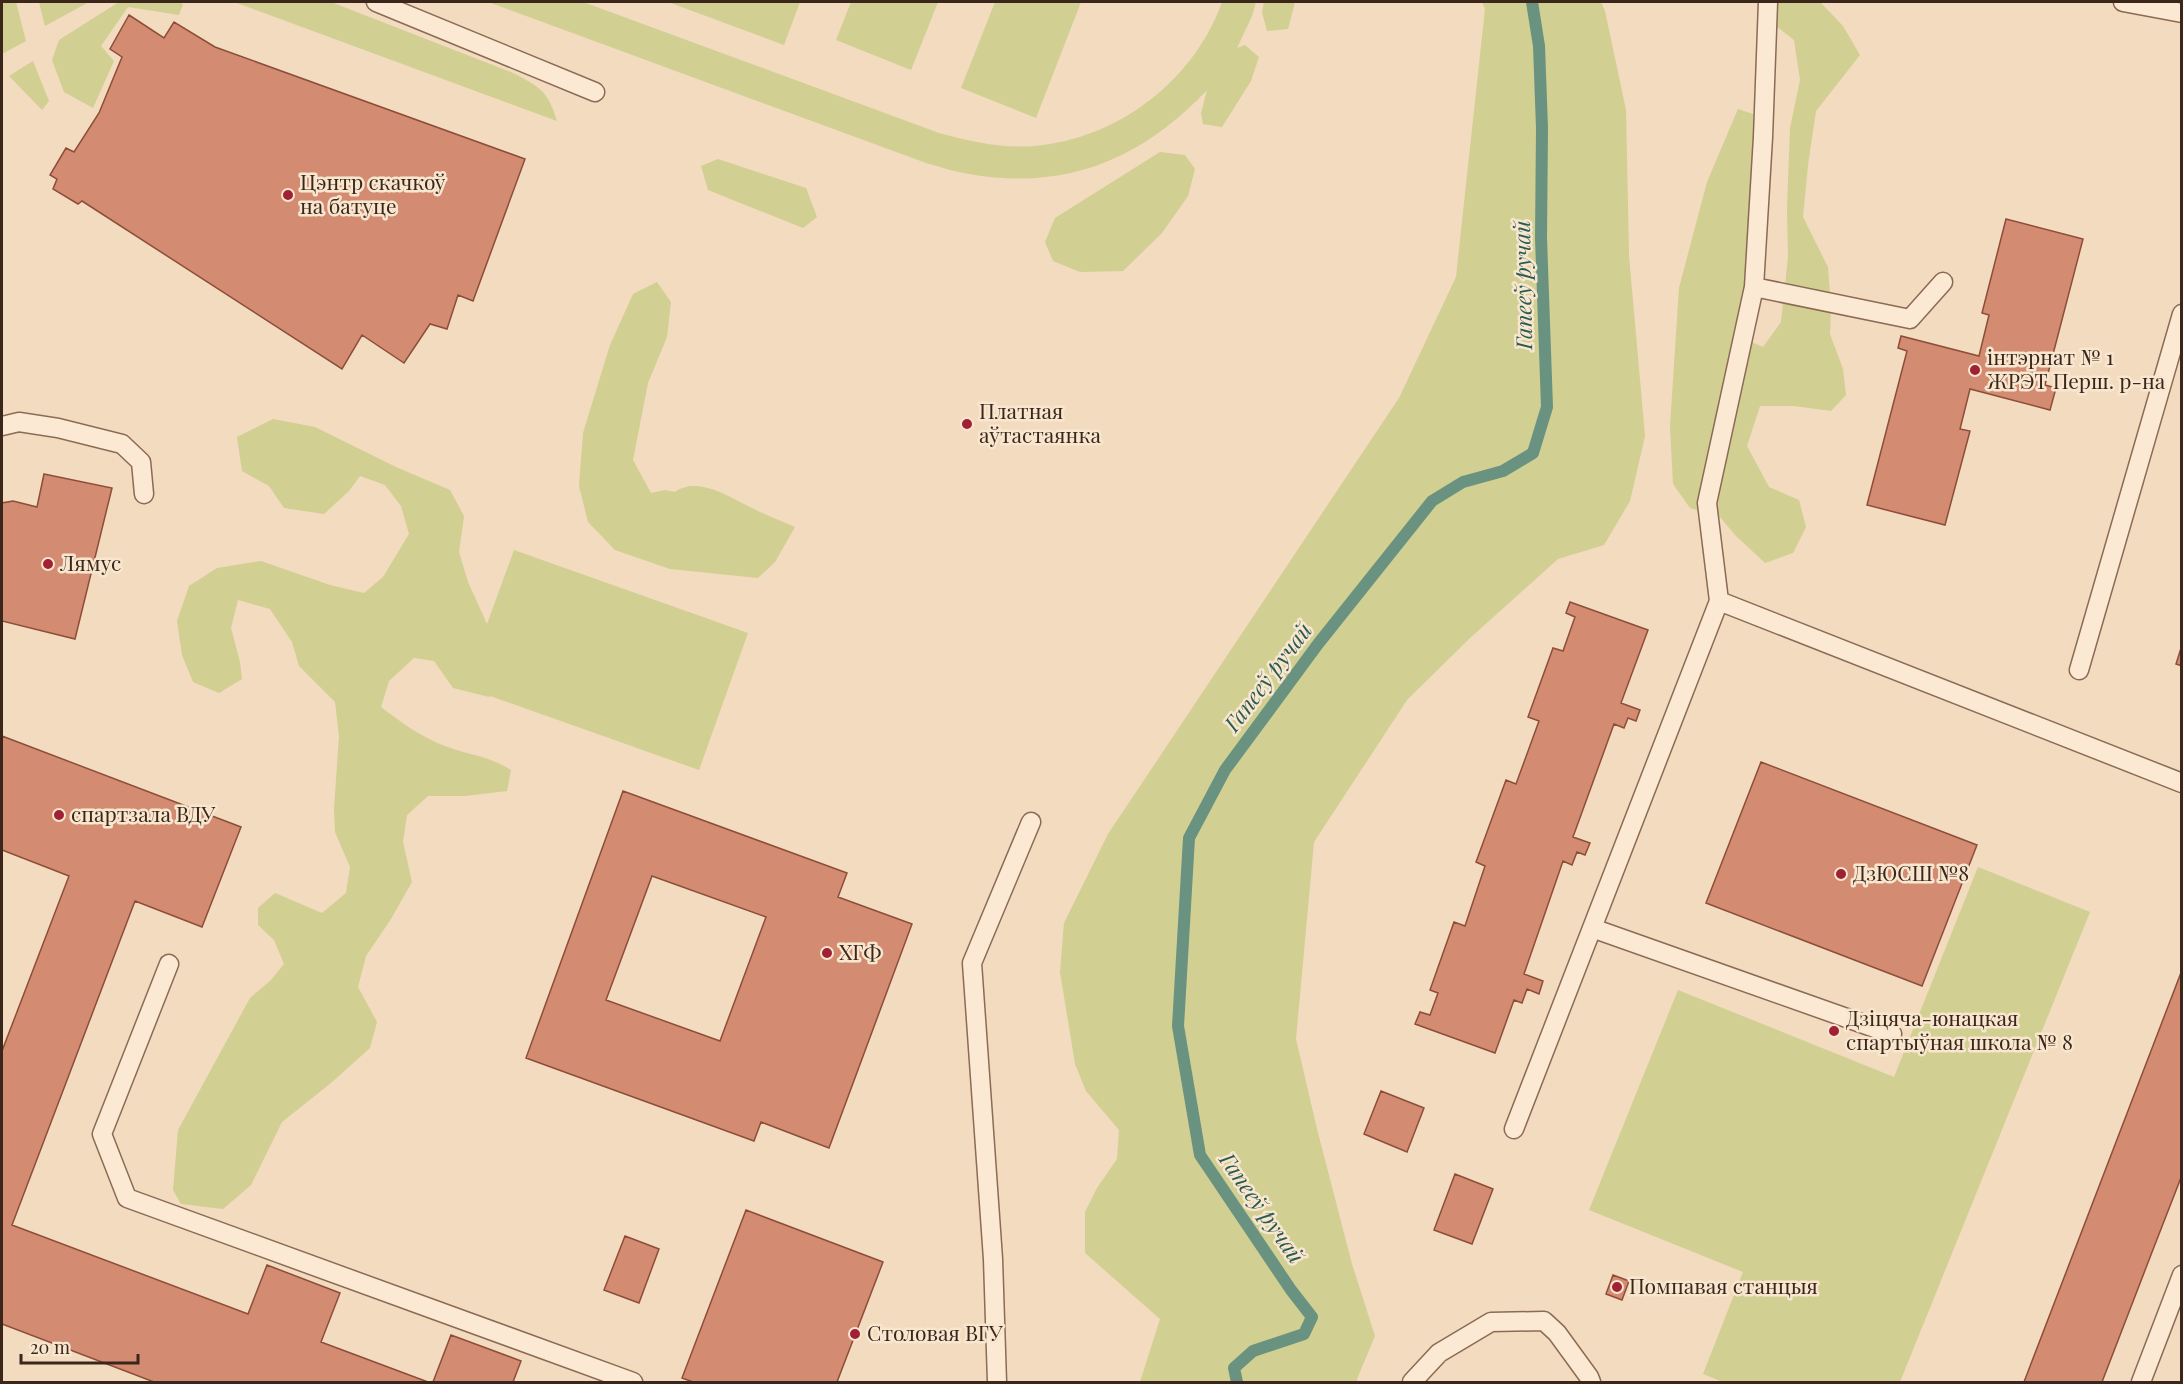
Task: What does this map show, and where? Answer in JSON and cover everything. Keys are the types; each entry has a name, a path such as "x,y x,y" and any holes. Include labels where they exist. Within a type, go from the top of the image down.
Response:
{"lane":[{"path":"376,2 595,92"},
{"path":"1514,1129 1719,601 1707,503 1754,287 1768,2"},
{"path":"2124,2 2181,13"},
{"path":"1754,287 1910,319 1943,282"},
{"path":"2079,670 2181,314"},
{"path":"2,426 19,422 58,428 122,444 141,462 144,494"},
{"path":"1719,601 2181,783"},
{"path":"997,1383 993,1259 972,963 1031,822"},
{"path":"1592,928 1892,1034"},
{"path":"169,964 102,1134 127,1198 633,1383"},
{"path":"2141,1383 2181,1275"},
{"path":"1412,1383 1439,1353 1491,1322 1544,1320 1557,1333 1591,1383"}],"shaded area":[{"path":"2,2 16,2 26,41 2,54"},
{"path":"39,2 89,2 45,26"},
{"path":"119,2 178,2 183,4 179,15 128,7 101,46 114,61 93,108 64,92 52,60 59,40"},
{"path":"234,2 331,2 513,73 542,91 557,121"},
{"path":"488,2 583,2 939,133 1003,146 1043,145 1073,139 1101,129 1128,115 1175,78 1194,55 1210,30 1222,2 1256,2 1237,48 1245,45 1259,57 1251,81 1222,127 1203,124 1201,113 1207,90 1155,135 1128,152 1099,165 1037,178 1004,178 964,173 929,164"},
{"path":"668,2 800,2 784,45"},
{"path":"851,2 938,2 911,70 836,40"},
{"path":"995,2 1081,2 1036,118 961,88"},
{"path":"1264,2 1295,2 1288,29 1267,31 1262,12"},
{"path":"1482,2 1601,2 1605,11 1626,110 1629,256 1645,436 1630,501 1604,545 1558,559 1469,639 1407,700 1314,842 1296,1039 1352,1264 1375,1336 1357,1379 1358,1382 1140,1382 1160,1319 1085,1253 1085,1212 1097,1188 1117,1159 1119,1130 1086,1091 1075,1064 1060,972 1064,923 1108,834 1399,398 1456,277 1485,9"},
{"path":"1758,2 1820,2 1843,26 1860,55 1816,111 1803,217 1828,267 1830,334 1843,369 1846,395 1831,411 1794,406 1760,406 1747,446 1769,487 1799,500 1806,527 1793,553 1765,563 1735,535 1720,517 1690,508 1673,484 1670,426 1679,288 1707,182 1738,109 1759,116 1749,341 1763,347 1781,322 1788,257 1790,128 1800,80 1794,40 1763,16"},
{"path":"33,61 49,101 42,110 9,76"},
{"path":"1160,152 1185,155 1195,169 1188,196 1162,233 1123,271 1080,272 1053,261 1045,242 1055,218"},
{"path":"718,159 806,188 817,217 803,228 708,190 701,166"},
{"path":"657,282 671,302 667,337 648,383 633,460 651,493 665,490 675,492 684,487 704,487 795,527 775,562 758,578 670,569 615,550 588,522 579,486 583,433 610,345 633,294"},
{"path":"273,419 315,427 396,467 450,490 464,516 459,552 468,582 487,624 514,550 748,633 699,770 490,696 453,688 434,661 414,658 389,681 381,707 404,724 436,742 486,758 511,770 507,791 465,796 428,796 407,815 403,842 412,882 366,956 358,987 377,1022 370,1048 282,1122 251,1185 223,1209 181,1204 173,1190 178,1130 250,998 271,980 284,964 274,940 258,925 258,908 275,893 322,913 346,893 350,867 335,832 334,809 339,736 335,702 299,666 292,642 270,609 238,600 231,628 242,679 219,693 193,682 182,655 177,621 189,586 217,568 261,561 330,585 364,593 383,577 409,534 401,506 385,485 360,476 349,491 324,514 284,508 269,486 242,471 237,437"},
{"path":"1978,867 2090,912 1900,1382 1723,1382 1703,1374 1743,1272 1589,1210 1678,990 1894,1077"}],"building":[{"name":"Цэнтр скачкоў на батуце","path":"129,15 164,38 174,22 215,47 525,159 473,301 458,295 447,329 430,324 404,363 362,335 342,369 82,201 78,204 53,189 57,179 50,175 66,148 74,152 99,113 122,57 110,49"},
{"name":"інтэрнат № 1 ЖРЭТ Перш. р-на","path":"2006,219 2083,239 2045,385 2056,388 2050,410 1970,389 1960,429 1970,431 1945,525 1867,505 1907,351 1898,348 1901,336 1979,356 1989,315 1982,313"},
{"name":"Лямус","path":"44,474 112,488 75,639 2,621 2,503 13,501 37,507"},
{"path":"1570,602 1648,630 1621,703 1640,710 1636,721 1628,718 1624,728 1614,724 1573,837 1590,843 1585,855 1577,852 1572,865 1563,861 1524,974 1543,981 1539,994 1527,989 1522,1003 1514,1000 1495,1053 1415,1024 1420,1012 1430,1015 1438,993 1430,990 1454,922 1465,926 1485,866 1476,862 1506,780 1516,784 1539,721 1528,717 1553,648 1563,651 1575,617 1566,613"},
{"path":"2182,645 2182,666 2176,664"},
{"path":"2,736 241,827 202,927 135,901 12,1225 248,1314 267,1265 340,1293 321,1342 428,1382 154,1382 2,1324 2,1051 69,876 2,850"},
{"name":"ДзЮСШ №8","path":"1761,762 1977,845 1922,986 1706,903"},
{"name":"ХГФ","path":"623,791 847,873 838,897 912,924 829,1148 761,1122 754,1141 526,1058","holes":["652,876 766,917 720,1041 606,1000"]},
{"path":"2182,970 2182,1175 2102,1382 2024,1382"},
{"path":"1381,1091 1424,1108 1407,1152 1364,1134"},
{"path":"1455,1174 1493,1189 1472,1244 1434,1230"},
{"path":"746,1210 883,1262 837,1382 693,1382 682,1378"},
{"path":"625,1236 659,1249 639,1303 604,1290"},
{"name":"Помпавая станцыя","path":"1613,1275 1629,1281 1622,1300 1606,1294"},
{"path":"451,1335 521,1361 513,1382 433,1382"}],"waterway":[{"name":"Гапееў ручай","path":"1237,1382 1234,1368 1253,1351 1304,1334 1312,1317 1291,1290 1200,1155 1178,1026 1189,838 1225,770 1318,644 1432,501 1463,482 1503,471 1533,453 1547,407 1541,238 1542,128 1539,46 1532,2"}],"place":[{"name":"Цэнтр скачкоў на батуце","path":"288,195"},
{"name":"інтэрнат № 1 ЖРЭТ Перш. р-на","path":"1975,370"},
{"name":"Платная аўтастаянка","path":"967,424"},
{"name":"Лямус","path":"48,564"},
{"name":"спартзала ВДУ","path":"59,815"},
{"name":"ДзЮСШ №8","path":"1841,874"},
{"name":"ХГФ","path":"827,953"},
{"name":"Дзіцяча-юнацкая спартыўная школа № 8","path":"1834,1031"},
{"name":"Помпавая станцыя","path":"1617,1287"},
{"name":"Столовая ВГУ","path":"855,1334"}]}
